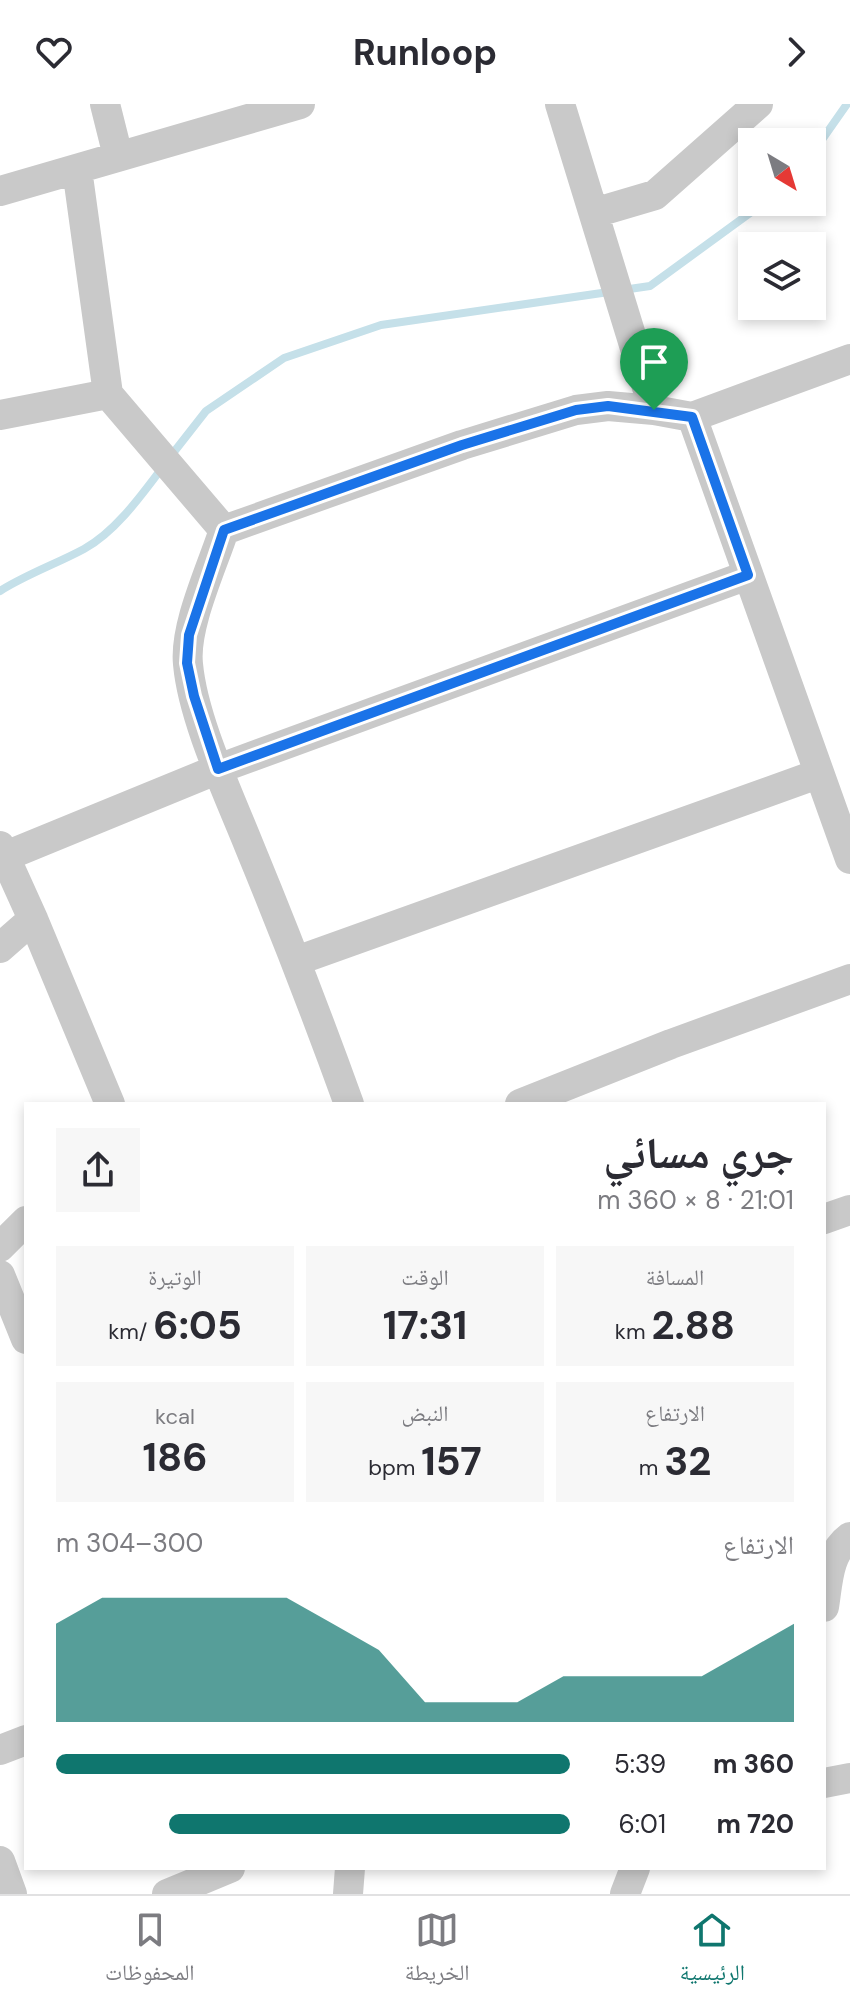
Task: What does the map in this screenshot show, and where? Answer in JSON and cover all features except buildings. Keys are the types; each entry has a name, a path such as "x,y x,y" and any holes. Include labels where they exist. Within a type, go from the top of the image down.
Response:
{"street":[{"path":"105,104 118,156"},
{"path":"0,191 300,104"},
{"path":"560,104 654,410"},
{"path":"594,213 655,195 758,104"},
{"path":"77,169 108,394 224,530"},
{"path":"224,530 462,445 576,410 608,406 692,417 850,359"},
{"path":"0,415 108,394"},
{"path":"692,417 850,859"},
{"path":"224,530 189,635 187,663 194,696 218,769 296,961 348,1102"},
{"path":"109,1102 3,851 748,575"},
{"path":"296,961 818,774"},
{"path":"0,948 33,919"},
{"path":"525,1102 671,1044 850,979"},
{"path":"826,1218 850,1210"},
{"path":"0,1247 24,1223"},
{"path":"0,1275 24,1329"},
{"path":"826,1595 832,1559 836,1550 850,1537"},
{"path":"0,1750 24,1741"},
{"path":"826,1783 850,1778"},
{"path":"0,1861 12,1894"},
{"path":"167,1894 225,1870"},
{"path":"348,1894 350,1870"},
{"path":"625,1894 634,1870"}],"waterway":[{"path":"826,134 847,104"},
{"path":"170,457 206,411 284,358 381,325 650,286 746,216"},
{"path":"0,591 95,542 127,513 162,468"}],"route":[{"path":"608,406 654,410 692,417 748,575 218,769 194,696 187,663 189,635 224,530 462,445 576,410 608,406"}]}
